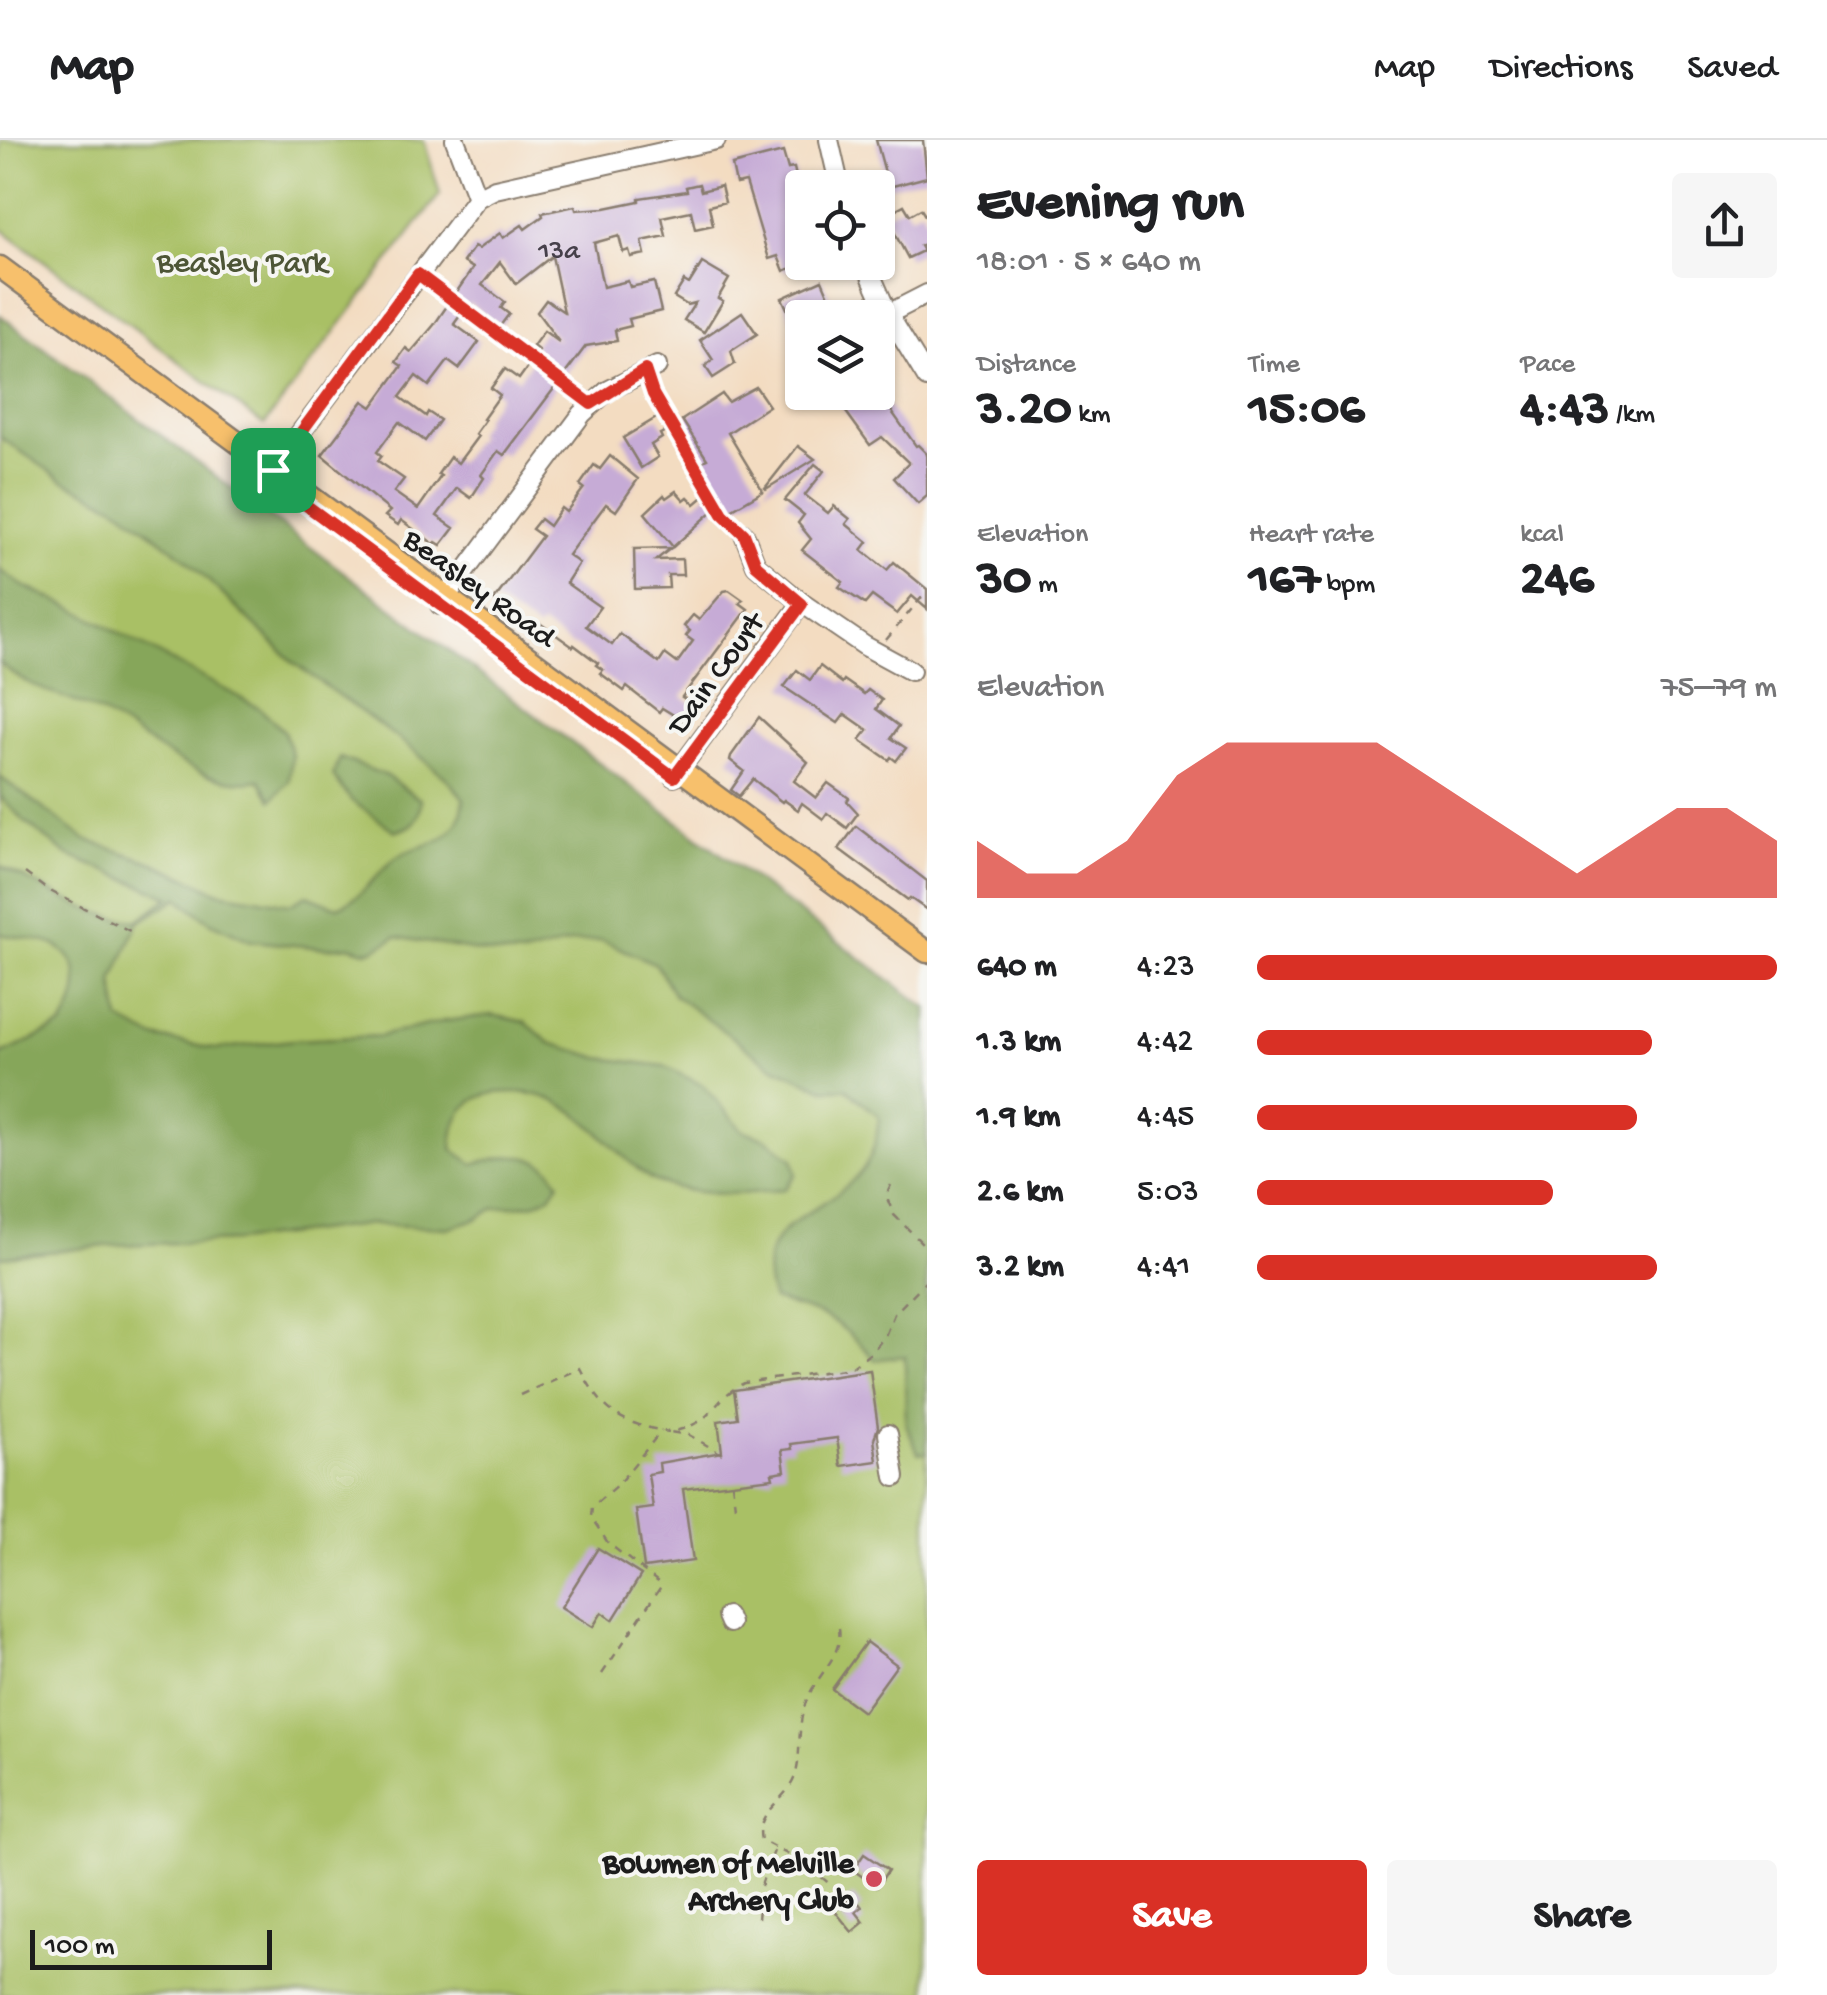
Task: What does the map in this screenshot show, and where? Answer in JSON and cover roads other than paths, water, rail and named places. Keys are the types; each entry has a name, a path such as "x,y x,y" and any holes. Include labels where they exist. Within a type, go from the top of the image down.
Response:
{"main road":[{"name":"Beasley Road","path":"0,266 270,474"},
{"name":"Beasley Road","path":"0,280 927,952"},
{"name":"Beasley Road","path":"677,773 927,965"}],"street":[{"path":"455,140 478,198"},
{"path":"270,474 478,198 495,189 716,140"},
{"path":"828,140 836,170"},
{"path":"895,310 927,294"},
{"path":"895,325 927,378"},
{"path":"443,601 591,404 651,368"},
{"name":"Dain Court","path":"744,534 756,565 802,604 912,671"},
{"name":"Dain Court","path":"677,773 802,604"},
{"path":"888,1434 895,1477"}],"place":[{"name":"Bowmen of Melville Archery Club","path":"874,1879"}],"park label":[{"name":"Beasley Park","path":"242,260"}]}
